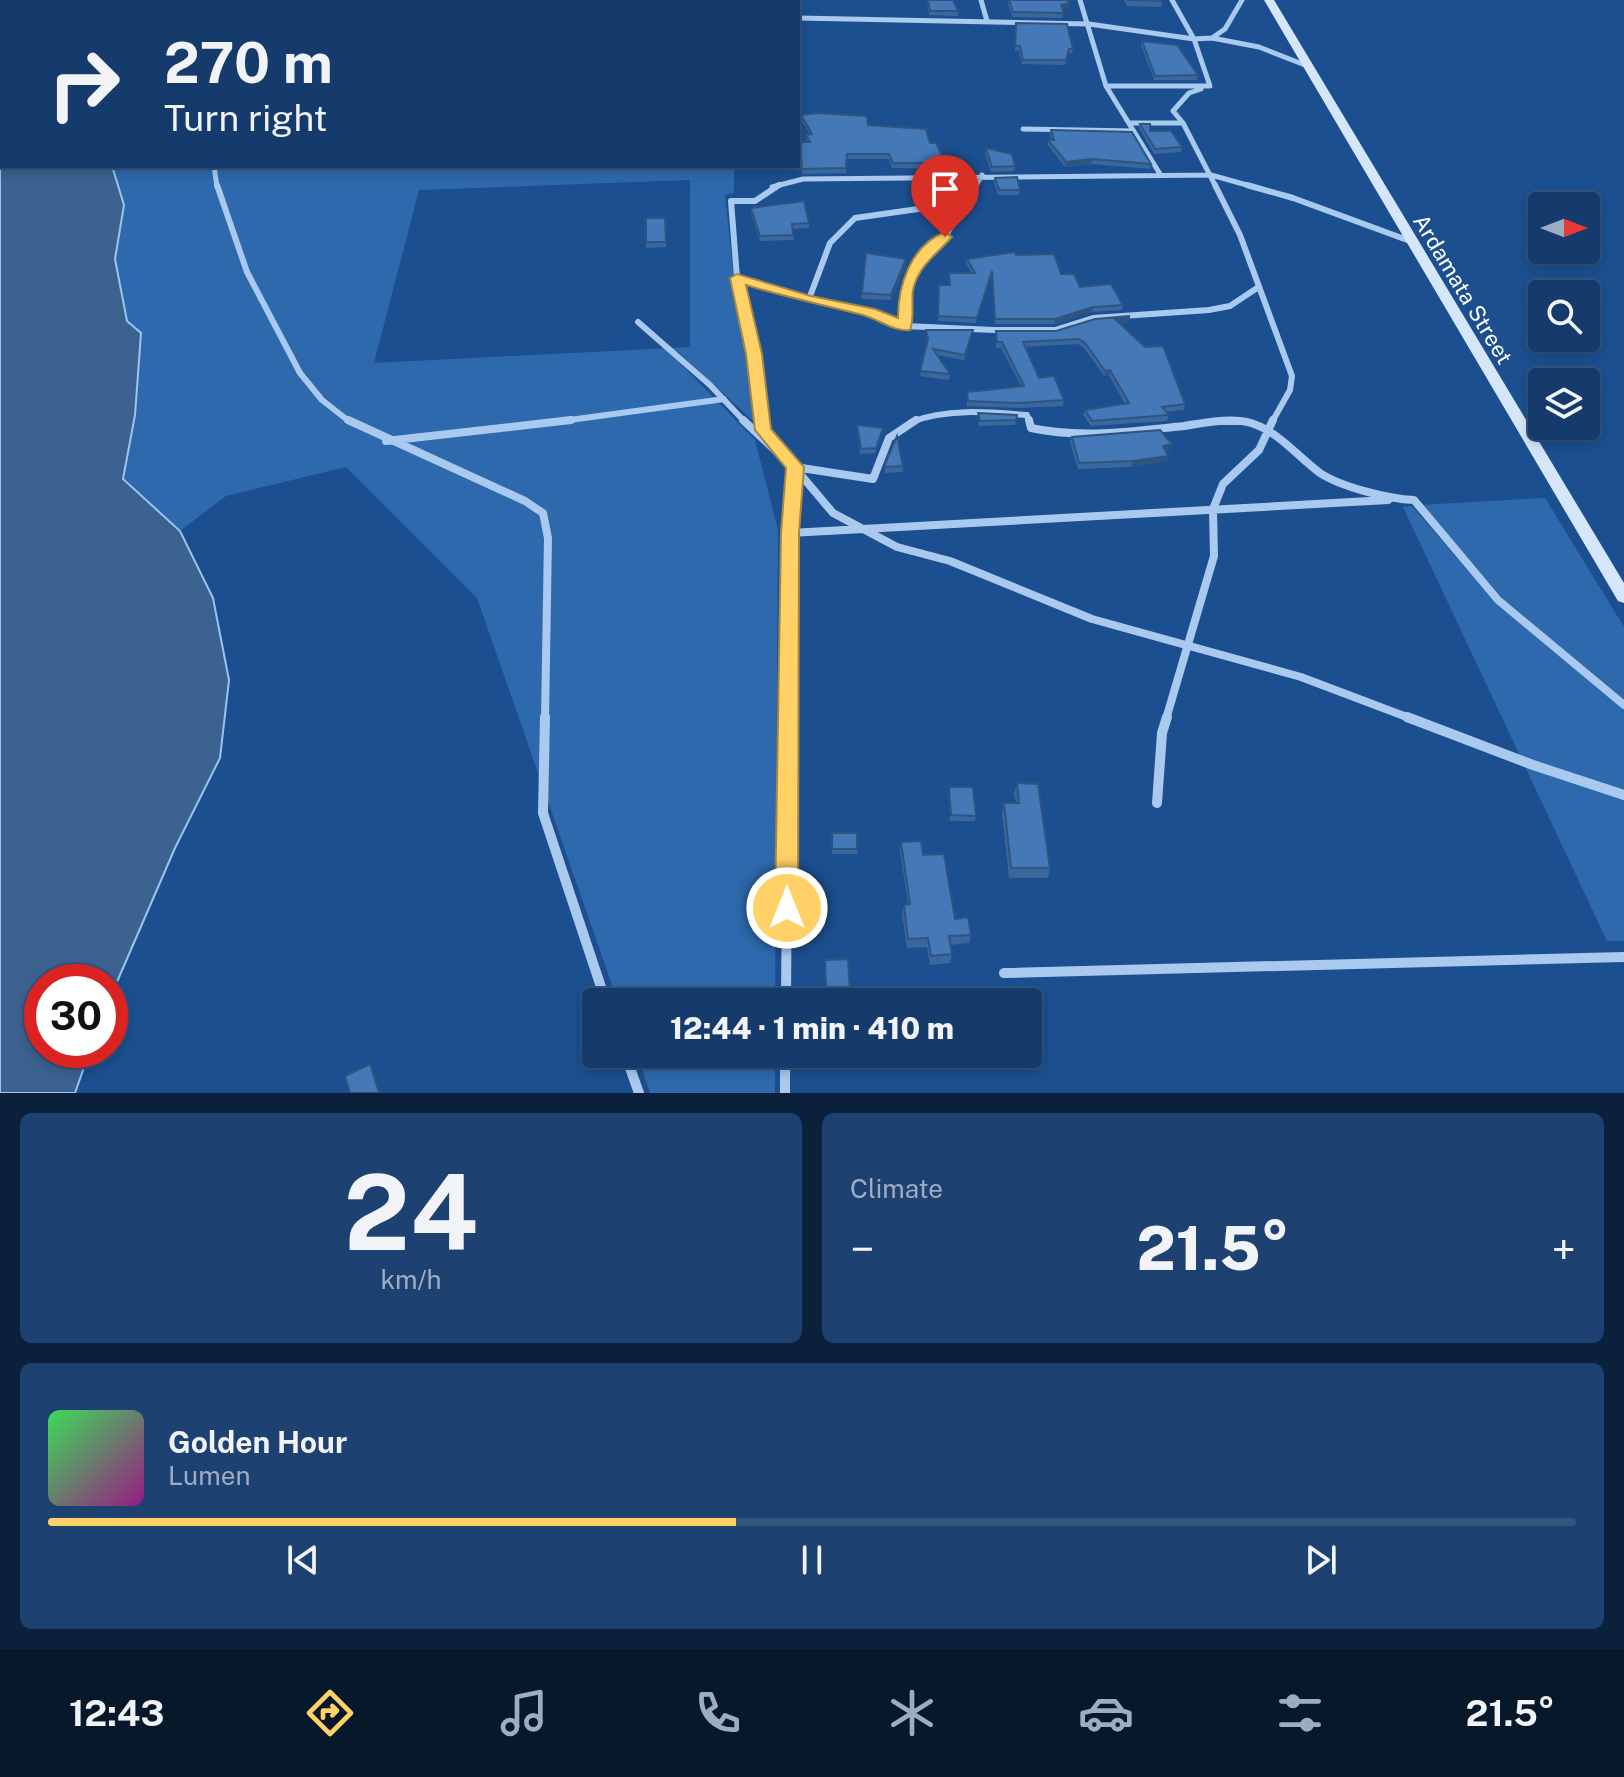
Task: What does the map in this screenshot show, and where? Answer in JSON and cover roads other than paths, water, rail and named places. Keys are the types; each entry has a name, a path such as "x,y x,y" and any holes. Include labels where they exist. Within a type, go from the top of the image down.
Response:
{"main road":[{"name":"Ardamata Street","path":"1269,0 1624,597"}],"street":[{"path":"981,0 987,21"},
{"path":"1080,0 1106,86 1160,174"},
{"path":"1172,0 1194,39 1210,86"},
{"path":"1212,38 1225,29 1242,0"},
{"path":"800,18 1089,24 1194,39 1212,38 1259,47 1310,67"},
{"path":"1106,86 1210,86"},
{"path":"1157,803 1162,733 1214,556 1213,509 1223,484 1259,450 1290,390 1292,376 1240,235 1183,123 1173,111 1189,93 1210,86"},
{"path":"1130,123 1183,123"},
{"path":"1023,129 1134,131"},
{"path":"214,168 217,186 247,272 300,373 333,409 354,425 386,441 525,501 543,513 548,538 543,813 601,988"},
{"path":"905,326 906,291 916,265 945,237 982,175"},
{"path":"1410,241 1293,198 1211,175 803,179 772,187 755,201 731,201 737,278 754,354 763,430 833,513 897,547 950,561 1092,619 1301,677 1533,765 1624,795"},
{"path":"809,299 827,246 839,227 855,218 967,202"},
{"path":"737,278 809,299 870,312 905,326 1055,330 1093,318 1220,308 1245,298 1257,288"},
{"path":"638,322 795,467 873,479 884,447 893,433 912,422 975,411 1027,415 1031,428 1053,433 1123,433 1237,421 1268,430 1323,475 1392,499"},
{"path":"386,441 536,422 569,423 724,399"},
{"path":"786,988 790,533 795,467"},
{"path":"790,533 1414,500 1498,600 1624,705"},
{"path":"1004,973 1624,957"},
{"path":"630,1068 639,1093"},
{"path":"785,1068 785,1093"}]}
